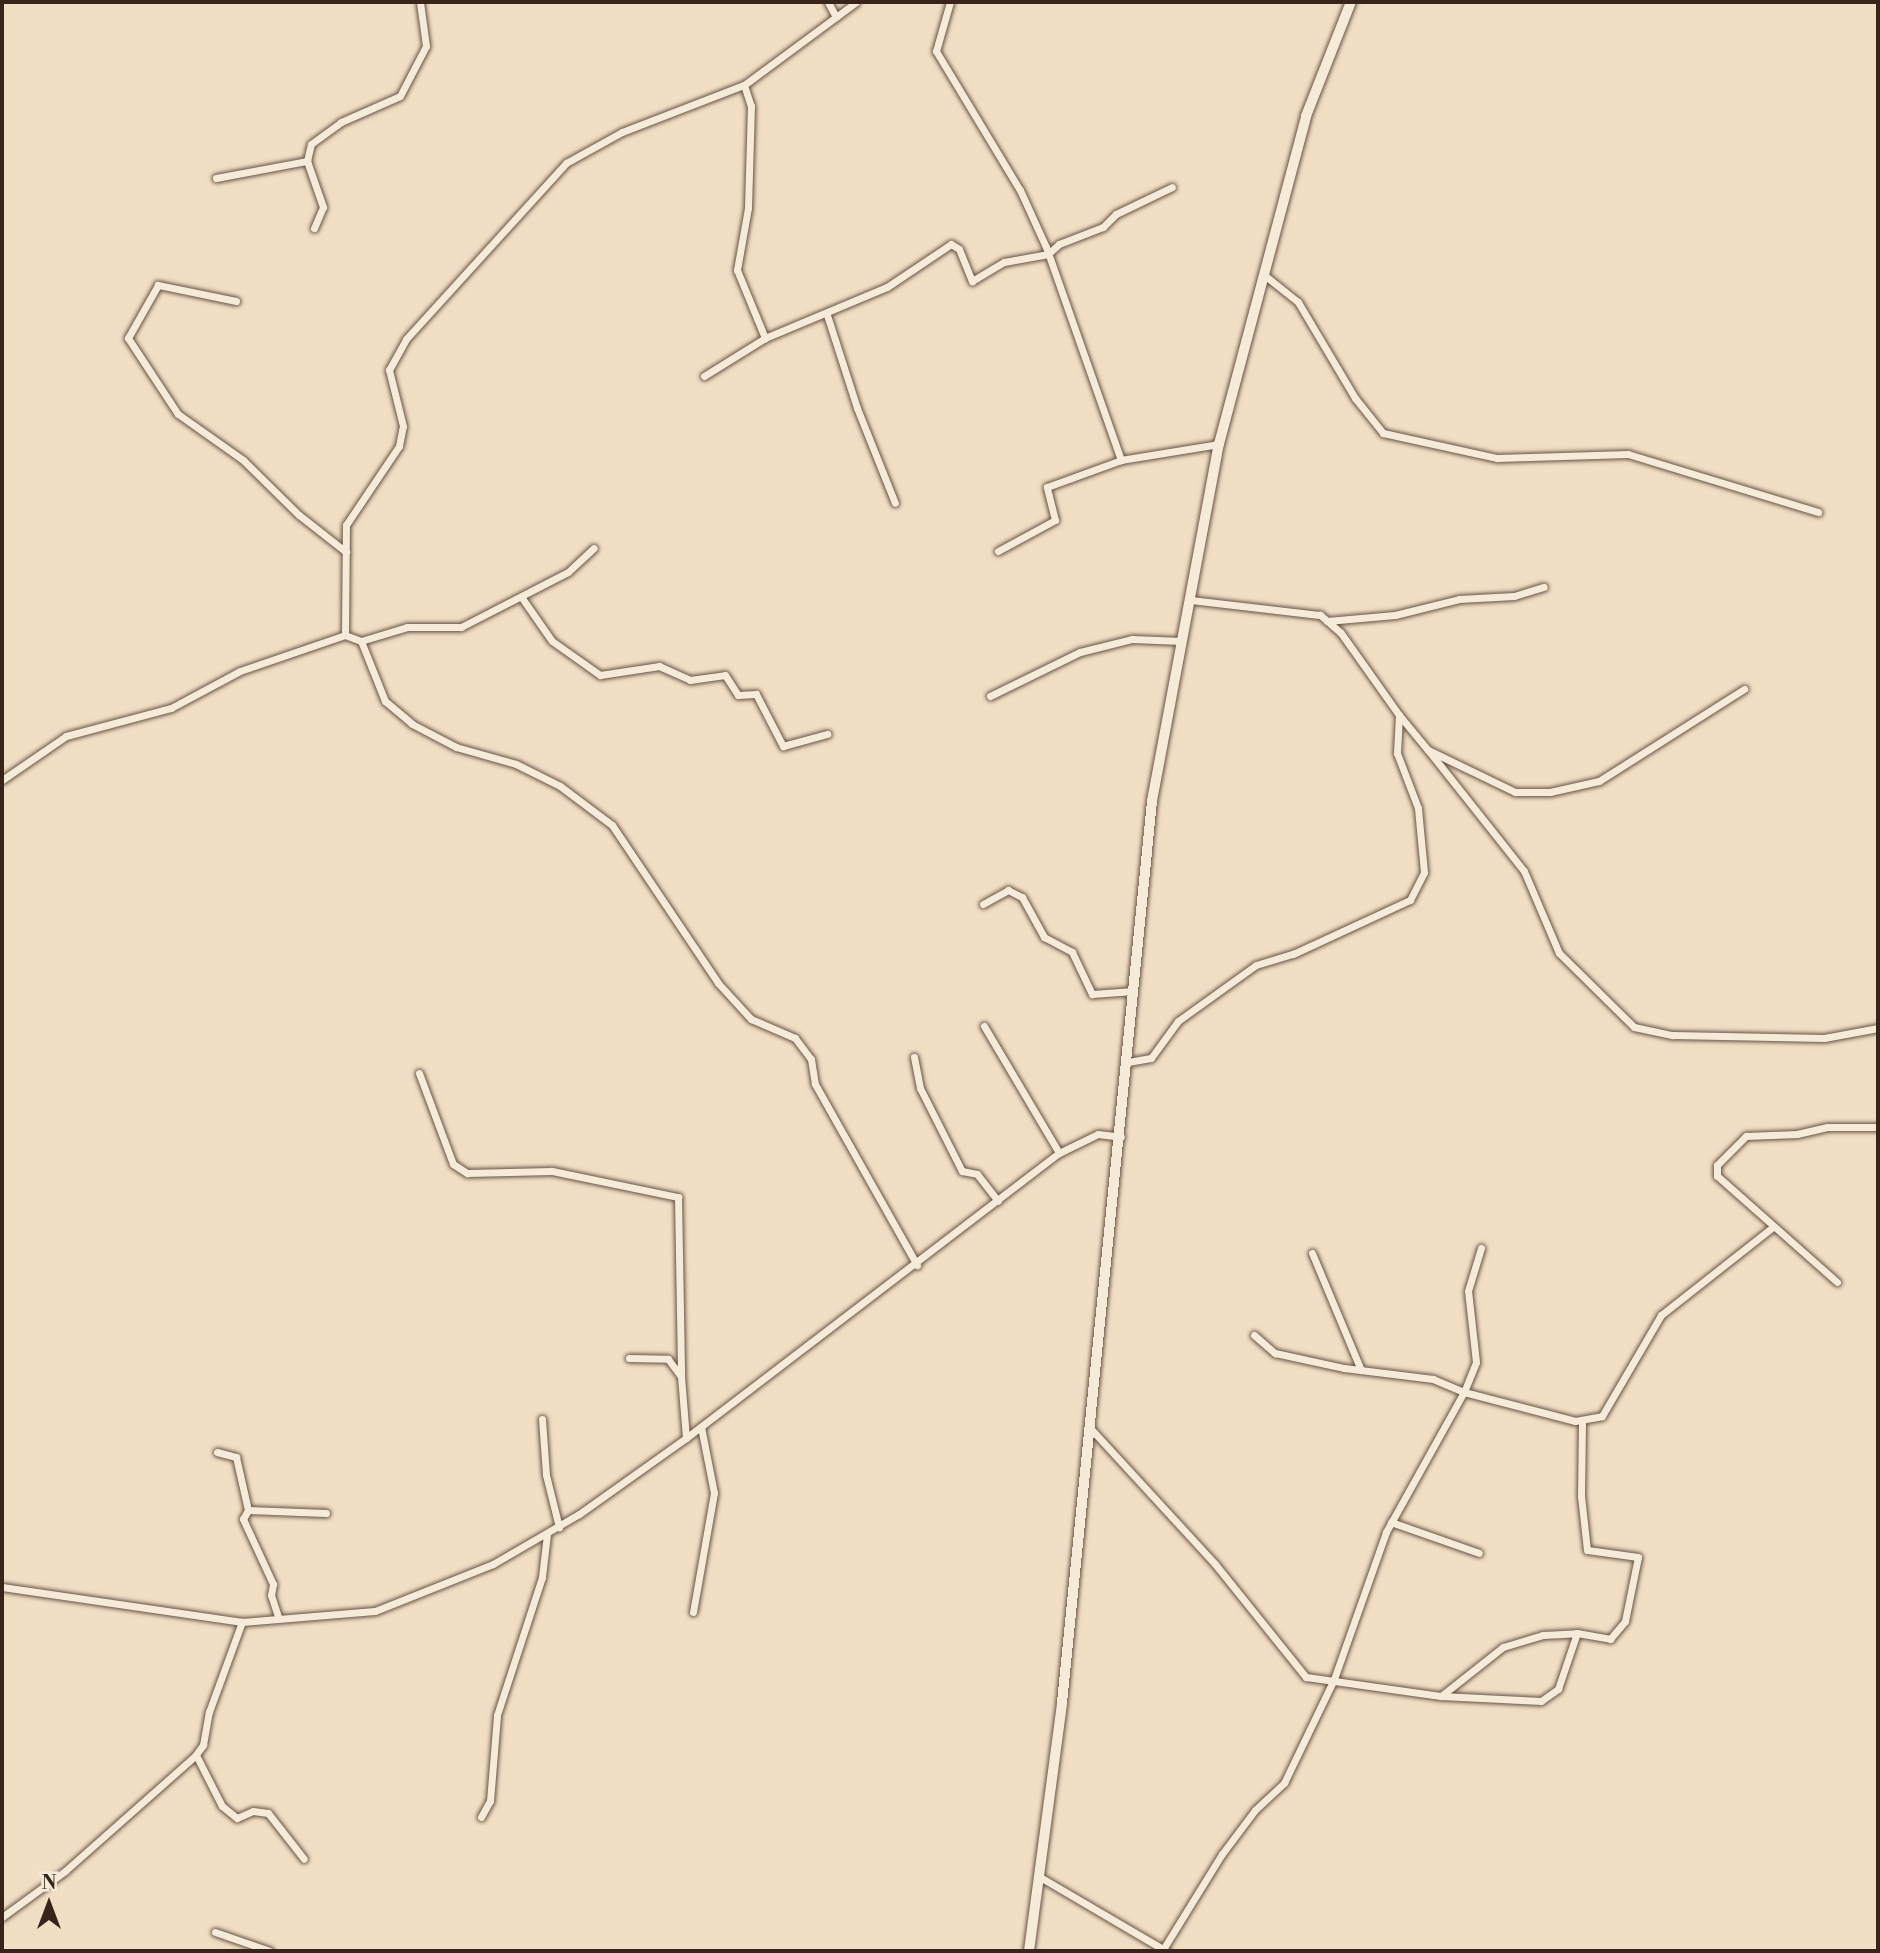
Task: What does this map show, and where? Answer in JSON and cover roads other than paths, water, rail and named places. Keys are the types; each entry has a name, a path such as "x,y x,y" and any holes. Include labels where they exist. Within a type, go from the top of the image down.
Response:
{"main road":[{"path":"1029,1951 1040,1877 1091,1429 1122,1137 1152,801 1219,444 1306,116 1351,2"}],"street":[{"path":"314,228 323,207 307,161 310,144 341,122 401,96 426,46 420,2"},
{"path":"828,2 836,17"},
{"path":"345,635 346,525 399,446 403,426 389,370 406,339 566,163 621,132 744,85 856,2"},
{"path":"950,2 936,51 1020,190 1048,254 1121,460"},
{"path":"744,85 751,106 748,208 737,270 765,338"},
{"path":"216,178 307,161"},
{"path":"704,376 765,338 827,315 887,287 951,244 959,249 972,281 1004,261 1048,254 1059,244 1103,227 1116,214 1172,187"},
{"path":"1262,274 1298,302 1355,398 1383,433 1497,458 1628,454 1818,512"},
{"path":"236,302 158,285 128,338 178,414 243,460 299,515 346,552"},
{"path":"827,315 857,408 895,503"},
{"path":"998,551 1055,520 1047,487 1121,460 1219,444"},
{"path":"2,780 66,736 171,708 240,671 345,635 361,641 407,627 461,627 568,572 594,548"},
{"path":"1327,621 1395,615 1459,599 1514,596 1544,587"},
{"path":"522,598 552,640 600,675 659,666 690,680 725,675 738,695 756,694 783,746 827,734"},
{"path":"1190,600 1252,604 1320,615 1341,633 1399,715 1524,871 1559,953 1634,1027 1673,1035 1824,1038 1878,1028"},
{"path":"990,696 1080,652 1132,639 1182,641"},
{"path":"361,641 385,701 412,724 456,747 516,764 560,786 612,825 718,983 751,1019 795,1038 811,1059 814,1084 917,1265"},
{"path":"1428,750 1515,792 1550,792 1598,781 1744,690"},
{"path":"1128,1062 1151,1058 1178,1021 1256,965 1293,954 1410,900 1424,872 1418,808 1397,753 1399,715"},
{"path":"983,904 1008,890 1022,897 1044,937 1072,952 1092,994 1134,991"},
{"path":"984,1026 1059,1153"},
{"path":"914,1057 920,1088 962,1171 977,1174 998,1202"},
{"path":"419,1073 453,1164 467,1173 552,1171 678,1197 681,1376 686,1438"},
{"path":"1837,1282 1717,1176 1717,1165 1746,1136 1797,1134 1827,1127 1878,1127"},
{"path":"2,1587 242,1622 375,1611 493,1564 559,1527 686,1438 917,1265 1059,1153 1098,1134 1122,1137"},
{"path":"1254,1335 1275,1353 1361,1370 1433,1379 1464,1392 1582,1420 1602,1416 1661,1315 1773,1227"},
{"path":"1040,1877 1164,1950 1223,1854 1255,1811 1284,1783 1334,1679 1391,1522 1464,1392 1476,1362 1468,1291 1481,1248"},
{"path":"1312,1253 1361,1370"},
{"path":"629,1358 668,1359 681,1376"},
{"path":"542,1419 546,1475 559,1527"},
{"path":"1441,1696 1503,1647 1544,1635 1577,1633 1610,1639 1625,1621 1638,1557 1587,1550 1581,1496 1582,1420"},
{"path":"693,1612 714,1493 701,1427"},
{"path":"1091,1429 1215,1564 1306,1677 1441,1696 1541,1701 1558,1689 1577,1633"},
{"path":"216,1452 236,1457 248,1510 243,1519 274,1584 271,1595 279,1619"},
{"path":"248,1510 326,1513"},
{"path":"1391,1522 1479,1553"},
{"path":"481,1817 490,1801 497,1716 542,1577 547,1534"},
{"path":"2,1917 65,1871 196,1755 242,1622"},
{"path":"196,1755 222,1806 237,1818 253,1811 268,1813 303,1859"},
{"path":"215,1932 270,1951"}]}
